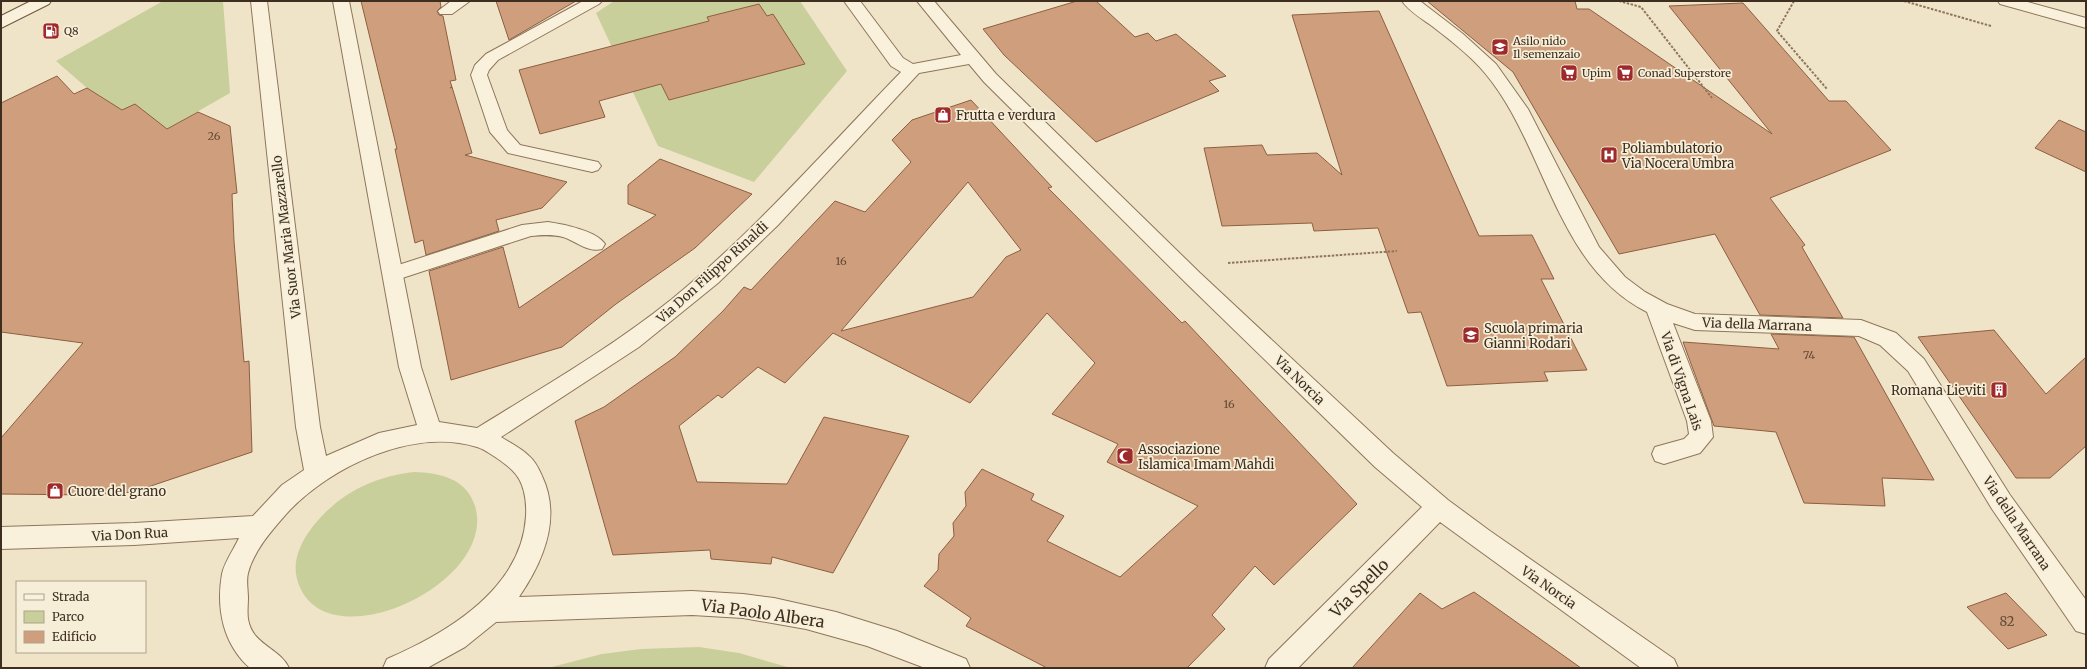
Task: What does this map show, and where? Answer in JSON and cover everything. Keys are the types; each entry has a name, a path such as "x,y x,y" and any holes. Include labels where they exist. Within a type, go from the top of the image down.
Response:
{"street":[{"path":"1,23 43,1"},
{"name":"Via Suor Maria Mazzarello","path":"259,1 307,419 317,472"},
{"path":"341,1 410,367 431,432"},
{"path":"852,1 897,62 903,66 913,69 971,56"},
{"name":"Via Norcia","path":"925,1 971,56 1193,278 1384,460 1439,507 1664,668"},
{"name":"Via della Marrana","path":"1410,1 1480,58 1498,78 1525,124 1591,251 1615,279 1656,308 1680,318 1709,324 1861,328 1878,334 1896,345 1916,365 2001,502 2086,622"},
{"path":"2006,1 2086,23"},
{"name":"Via Don Filippo Rinaldi","path":"480,438 592,369 679,305 748,242 800,191 913,69"},
{"name":"Via di Vigna Lais","path":"1656,308 1699,421 1701,437 1692,446 1664,454"},
{"path":"275,668 260,660 247,646 238,632 232,608 231,596 236,570 248,544 259,526 287,496 317,472 340,459 369,446 399,437 431,432 456,433 480,438 502,447 519,461 531,478 539,504 536,535 527,560 511,586 490,610 447,644 397,668"},
{"name":"Via Spello","path":"1279,668 1439,507"},
{"name":"Via Don Rua","path":"1,538 134,534 259,526"},
{"name":"Via Paolo Albera","path":"490,610 691,603 735,606 786,613 835,624 888,641 956,668"}],"lane":[{"path":"446,11 462,1"},
{"path":"592,166 514,149 499,132 479,76 481,69 492,57 594,1"},
{"path":"393,274 529,230 540,228 563,230 596,244"}],"path":[{"path":"1619,1 1641,7 1712,98"},
{"path":"1794,1 1777,31 1827,89"},
{"path":"1228,263 1397,251"}],"green space":[{"path":"163,1 223,1 230,93 167,129 122,110 87,88 56,61"},
{"path":"614,1 800,1 847,71 754,182 658,146 596,13"},
{"path":"414,472 433,474 451,479 459,483 471,497 475,506 475,535 461,563 435,587 404,605 370,615 338,615 312,604 297,579 296,570 298,553 310,530 331,507 352,492 375,481"},
{"path":"699,647 739,653 791,668 548,668 602,654 641,649"}],"building":[{"path":"361,1 440,1 441,7 437,11 439,15 443,16 456,80 450,81 472,153 465,155 567,182 542,208 496,220 499,231 426,255 423,240 415,243 395,149 397,149"},
{"path":"496,1 576,1 509,40"},
{"path":"1077,1 1096,1 1135,37 1148,33 1156,41 1176,34 1226,76 1209,81 1219,91 1096,142 1004,55 983,29"},
{"path":"1427,1 1575,1 1577,9 1589,9 1772,134 1669,6 1743,3 1829,101 1846,101 1891,150 1770,198 1805,245 1802,247 1843,318 1760,315 1715,234 1619,254 1513,72"},
{"path":"759,4 767,16 773,14 805,64 669,100 661,84 599,101 605,117 540,134 519,70 709,21 707,17"},
{"path":"1379,11 1479,236 1532,235 1554,279 1541,279 1587,370 1544,372 1548,381 1447,386 1421,312 1408,313 1378,228 1314,231 1312,223 1222,226 1204,148 1262,145 1267,155 1317,153 1342,175 1292,15"},
{"path":"57,76 74,94 87,88 122,110 135,104 167,129 198,112 230,126 237,193 232,194 234,241 244,362 249,361 252,452 133,492 90,495 1,494 1,438 83,343 1,332 1,103"},
{"path":"971,100 1052,187 1048,188 1182,323 1185,321 1357,504 1274,585 1255,566 1212,615 1225,629 1187,668 1047,668 966,626 971,618 924,586 938,570 939,554 954,536 953,523 966,506 965,492 982,469 1034,494 1031,500 1064,516 1047,541 1120,577 1198,506 1107,462 1118,444 1052,414 1095,363 1047,313 970,403 833,333 785,383 758,367 722,398 718,395 679,426 697,482 787,484 824,417 909,436 833,573 772,557 771,564 711,559 710,550 613,555 575,421 604,407 675,357 723,311 744,287 751,290 835,201 865,212 911,162 892,140 912,120","holes":["968,182 1021,250 1006,257 973,297 841,331"]},
{"path":"2059,120 2086,132 2086,172 2035,148"},
{"path":"660,159 752,194 695,248 616,304 562,347 451,380 429,271 503,247 519,308 656,215 628,204 628,185"},
{"name":"Romana Lieviti","path":"1994,330 2046,394 2086,357 2086,446 2050,478 2016,478 1918,337"},
{"path":"1771,334 1854,337 1934,480 1882,478 1885,506 1804,503 1776,432 1714,426 1683,342 1779,349"},
{"path":"1474,592 1581,668 1352,668 1420,593 1442,609"},
{"path":"2006,593 2047,635 2008,649 1967,607"}],"place":[{"name":"Q8","path":"51,31"},
{"name":"Asilo nido Il semenzaio","path":"1500,47"},
{"name":"Upim","path":"1569,73"},
{"name":"Conad Superstore","path":"1625,73"},
{"name":"Frutta e verdura","path":"943,115"},
{"name":"Poliambulatorio Via Nocera Umbra","path":"1609,155"},
{"name":"Scuola primaria Gianni Rodari","path":"1471,335"},
{"name":"Romana Lieviti","path":"1999,390"},
{"name":"Associazione Islamica Imam Mahdi","path":"1125,456"},
{"name":"Cuore del grano","path":"55,491"}]}
